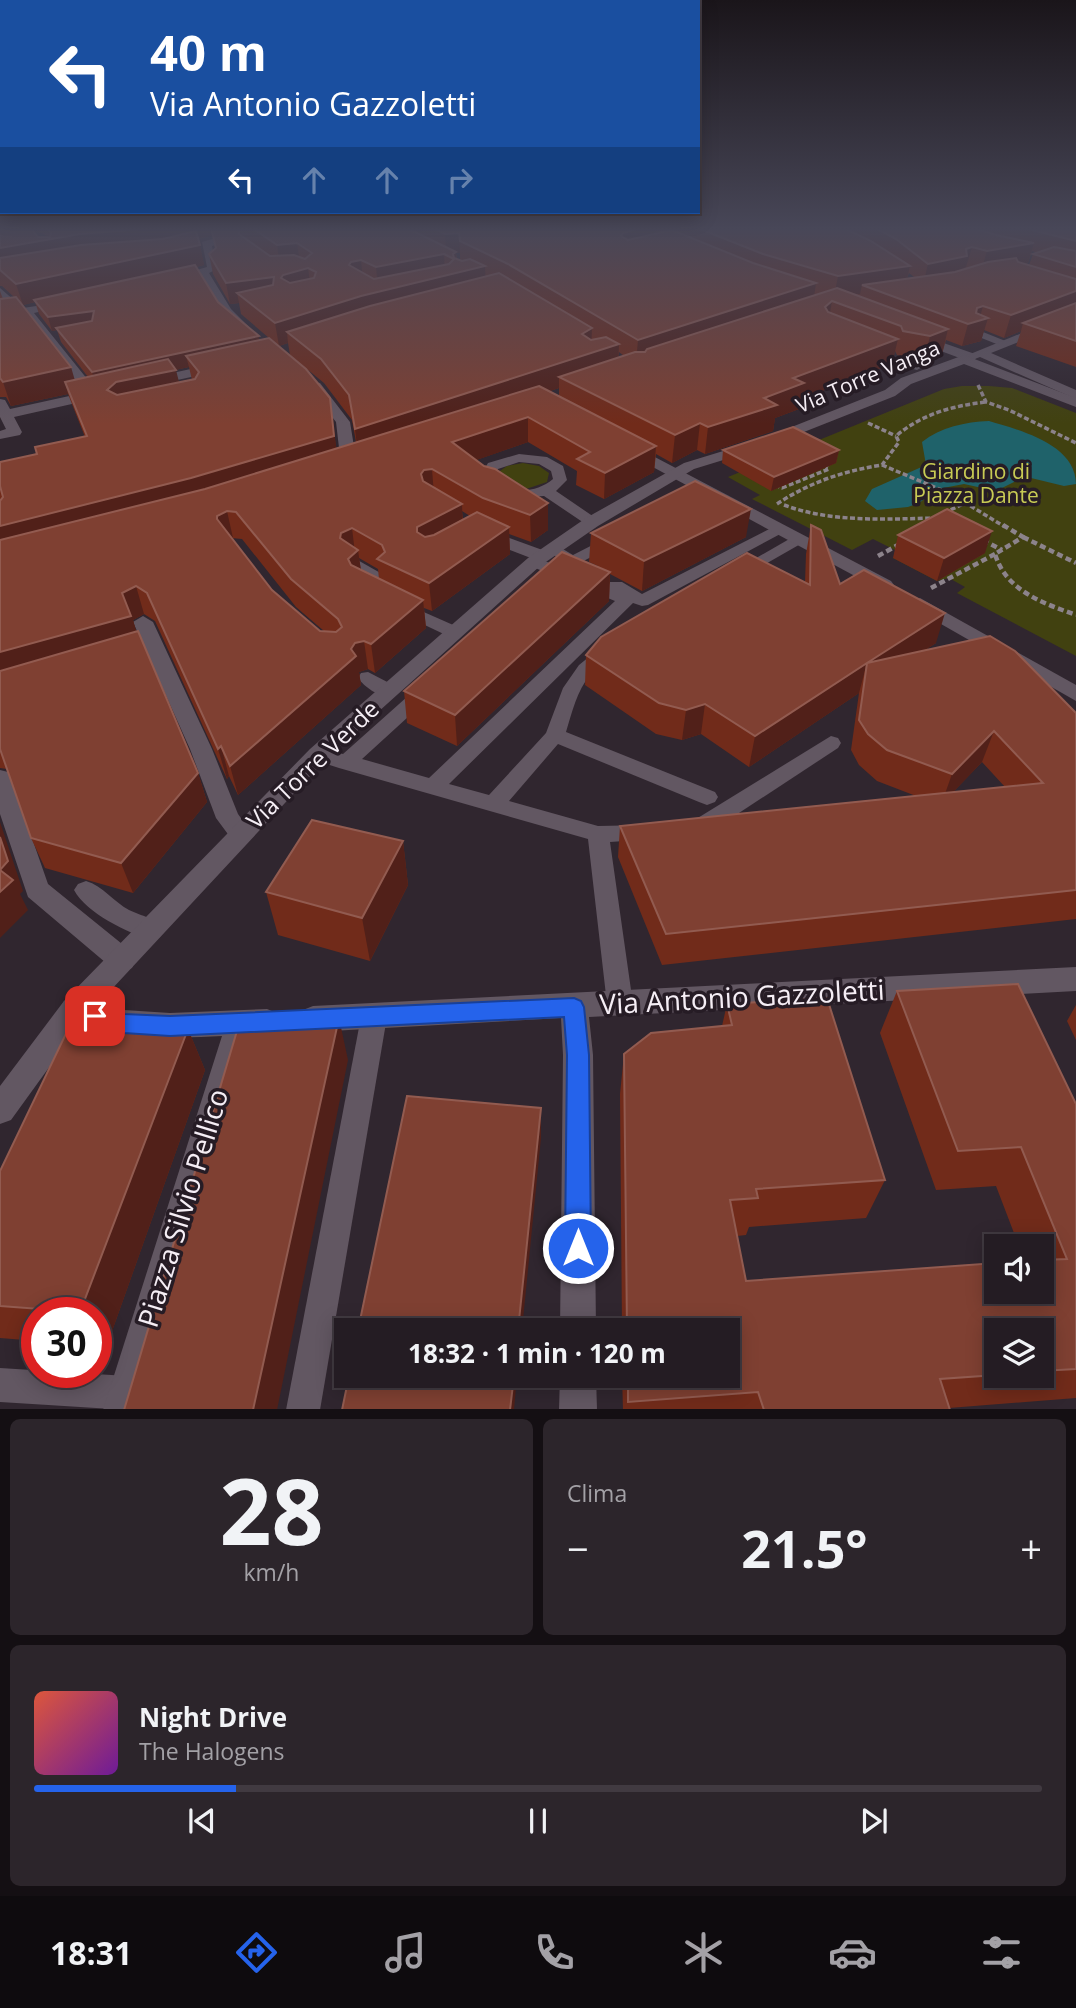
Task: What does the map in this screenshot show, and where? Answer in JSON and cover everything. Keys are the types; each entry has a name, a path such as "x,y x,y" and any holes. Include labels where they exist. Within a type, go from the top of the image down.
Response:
{"street":[{"path":"2,293 16,310 28,313 53,337 92,395"},
{"path":"219,293 258,340"},
{"path":"0,316 76,300"},
{"name":"Via Torre Vanga","path":"676,474 716,456 761,444 818,422 890,393 906,381 1076,315"},
{"path":"903,332 1060,386 1076,395"},
{"path":"972,356 1076,403"},
{"path":"901,361 918,366"},
{"path":"142,384 183,382 227,365"},
{"path":"306,379 317,388 343,422 342,467 366,460"},
{"path":"1060,386 1076,387"},
{"path":"0,435 15,432 4,415 117,390"},
{"path":"619,443 904,596 1076,694"},
{"name":"Via Torre Verde","path":"0,1110 74,1010 318,754 454,632 552,560 592,522 676,474"},
{"path":"469,530 552,560"},
{"path":"143,622 148,651 228,818 241,835"},
{"path":"369,678 388,691"},
{"path":"0,778 16,810 16,857 37,890 122,960"},
{"name":"Via Antonio Gazzoletti","path":"74,1010 124,1023 170,1026 1076,979"},
{"path":"574,1007 578,1055 578,1318"},
{"name":"Piazza Silvio Pellico","path":"125,1401 240,1023"},
{"path":"578,1388 578,1409"}],"lane":[{"path":"978,333 1004,344"},
{"path":"547,491 556,486 561,474 558,468 542,460 508,459 497,463 485,474 485,480 490,486 510,494 547,491 592,522"},
{"path":"552,560 642,601 779,529"},
{"path":"537,589 552,560 627,532"},
{"path":"722,583 797,539"},
{"path":"432,788 626,600 552,560"},
{"path":"354,563 378,579 362,587 454,632"},
{"path":"492,806 555,735 569,689 592,661 616,646"},
{"path":"346,763 437,681"},
{"path":"555,735 706,797"},
{"path":"318,754 492,806 598,834 693,832 831,744"},
{"path":"598,834 620,1004"},
{"path":"86,890 119,916 151,930"},
{"path":"303,1409 374,1017"},
{"name":"Piazza Silvio Pellico","path":"0,1385 125,1401"}],"path":[{"path":"975,379 986,402"},
{"path":"895,436 909,424 932,412 986,402 1076,443"},
{"path":"859,419 895,436 899,442 882,464"},
{"path":"937,525 944,521 938,518 869,520 775,505 807,485 840,471 882,464 951,494 1023,537 1076,563"},
{"path":"771,483 782,488 829,469 826,467"},
{"path":"928,525 966,502"},
{"path":"929,589 1023,537"},
{"path":"979,538 1002,550"},
{"path":"892,548 907,539"},
{"path":"995,554 1001,574 1029,595 1076,615"}],"green space":[{"name":"Giardino di Piazza Dante","path":"989,386 1012,388 1076,413 1076,656 957,593 965,587 949,578 937,581 893,558 901,553 873,539 852,550 752,499 760,495 728,477 944,389"},
{"path":"523,463 539,466 549,473 547,482 526,489 497,473 507,466"}],"water":[{"path":"989,421 1030,434 1056,449 1067,459 1076,484 1064,486 1031,478 1020,479 996,491 964,484 938,489 919,503 908,507 877,510 865,501 872,489 926,465 922,442 929,437 954,426"}],"building":[{"path":"67,293 212,293 218,302 259,336 92,372 56,328 92,321 94,311 48,317 34,300"},
{"path":"238,293 374,293 275,323"},
{"path":"422,293 532,293 592,328 582,334 591,340 606,337 619,344 355,429 349,395 321,359 287,332"},
{"path":"557,293 786,293 638,340"},
{"path":"822,293 850,293 948,329 930,336 903,331 901,326 832,301 825,307 828,312 898,339 793,378 804,383 764,398 777,405 708,427 700,423 675,435 559,377 635,352 645,352 647,349"},
{"path":"883,293 1071,293 1011,315 983,306 977,308 976,313 988,318 968,324"},
{"path":"16,297 71,367 3,382 0,378 0,299"},
{"path":"1076,303 1076,341 1023,323"},
{"path":"269,338 306,369 330,398 334,436 191,478 0,526 0,501 3,497 0,462 37,454 35,447 87,436 65,382 168,359 176,370 116,382 107,390 117,395 195,379 199,372 186,356"},
{"path":"539,386 656,446 605,473 577,459 590,452 528,417 452,442 484,466 495,469 548,503 530,515 483,498 432,469 424,470 421,474 423,481 462,504 417,527 417,532 425,537 434,535 477,512 509,527 429,583 377,559 385,552 382,545 352,528 341,533 340,538 358,550 348,559 351,565 423,600 371,644 364,641 355,643 351,649 356,656 230,766 221,746 218,749 147,593 136,586 122,593 131,616 0,652 0,540 205,489","holes":["227,511 236,512 291,579 338,619 342,627 336,632 320,631 272,590 217,519 217,516"]},
{"path":"793,427 839,450 774,477 723,450"},
{"path":"695,481 751,509 644,561 591,533"},
{"path":"947,509 992,531 944,558 898,535"},
{"path":"811,525 821,530 840,584 864,570 945,613 755,736 705,704 686,710 659,703 586,655 601,637 747,553 810,585"},
{"path":"562,552 610,572 455,715 404,691"},
{"path":"138,631 198,773 121,863 31,838 0,749 0,671"},
{"path":"990,636 1015,651 1076,713 1076,890 666,934 620,826 1043,783 994,731 952,774 887,750 868,734 859,720 867,663"},
{"path":"312,820 403,841 362,918 266,892"},
{"path":"0,837 8,861 0,870"},
{"path":"0,870 13,880 0,892"},
{"path":"1018,984 1076,1104 1076,1369 1054,1370 1054,1318 984,1318 984,1376 940,1379 950,1409 764,1409 758,1392 628,1402 628,1388 740,1388 740,1318 627,1318 624,1054 651,1033 732,1025 727,1004 827,998 885,1180 756,1189 758,1198 730,1200 746,1281 984,1264 984,1304 1054,1304 1054,1260 1067,1259 1021,1147 958,1151 897,991"},
{"path":"242,1014 339,1018 253,1409 124,1409"},
{"path":"73,1019 188,1029 86,1297 21,1297 21,1308 0,1306 0,1171"},
{"path":"407,1096 541,1108 519,1318 361,1318"},
{"path":"347,1388 513,1388 510,1409 342,1409"}],"route":[{"path":"95,1016 124,1023 170,1026 574,1007 578,1055 578,1248"}]}
